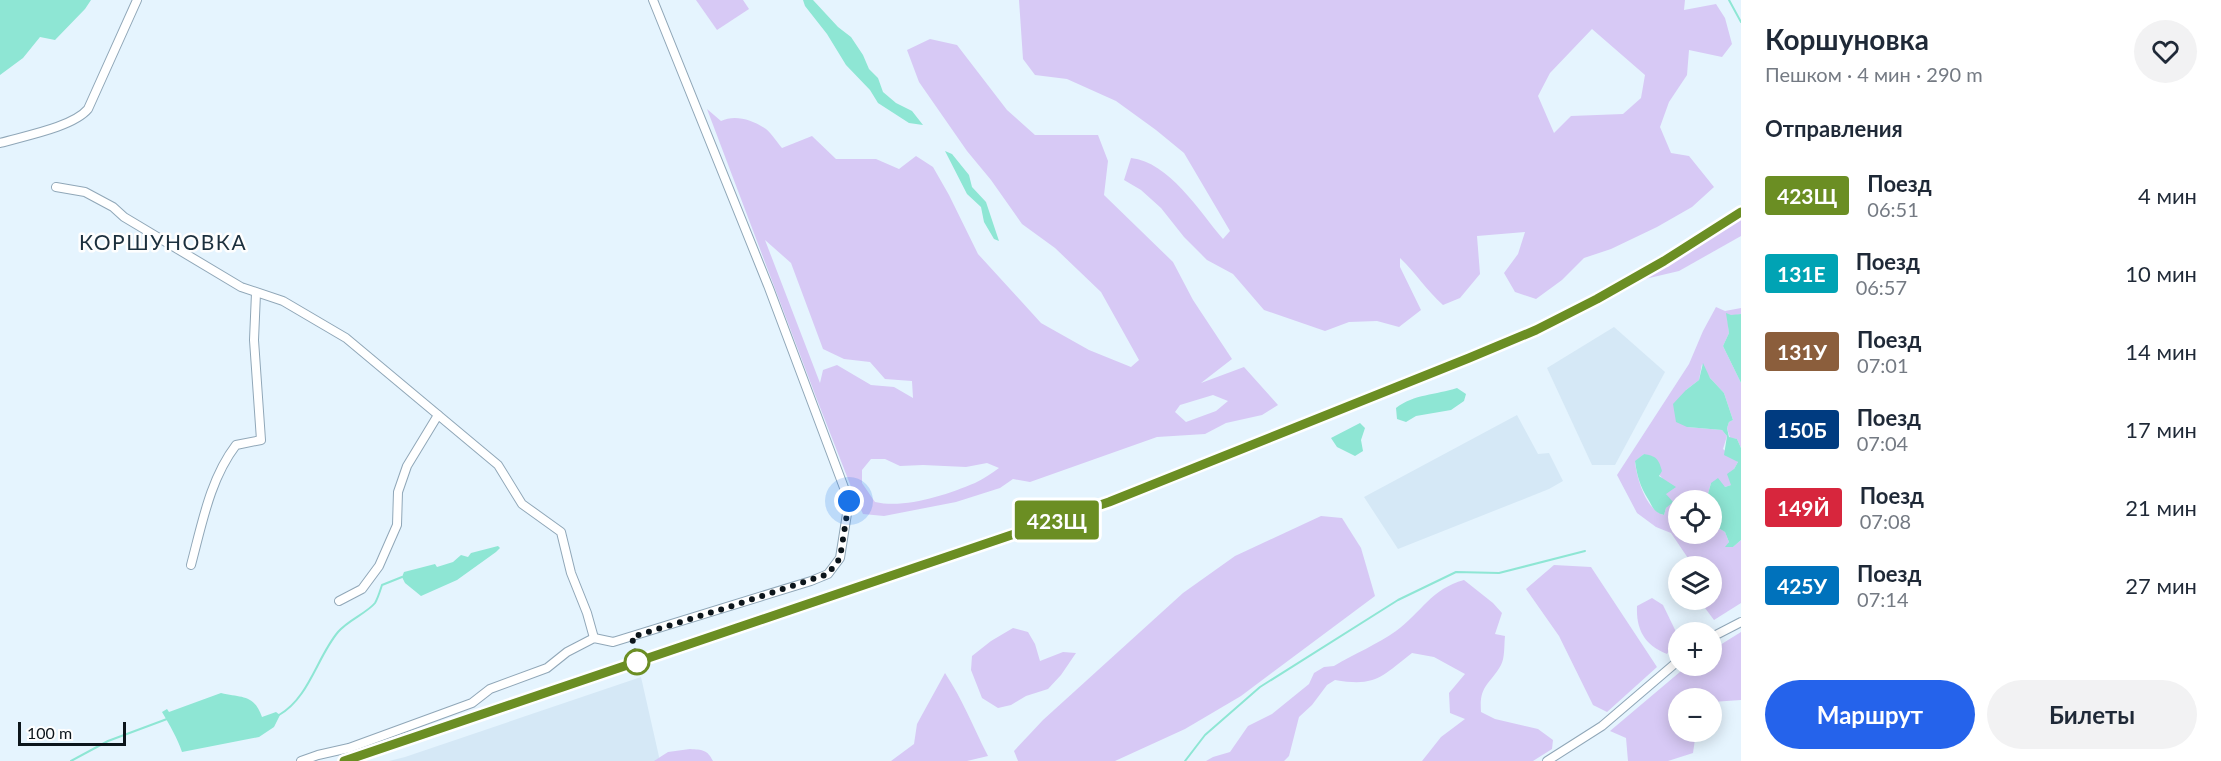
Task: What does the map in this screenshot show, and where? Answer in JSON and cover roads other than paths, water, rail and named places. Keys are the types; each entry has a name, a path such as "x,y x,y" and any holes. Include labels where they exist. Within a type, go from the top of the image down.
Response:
{"street":[{"path":"0,143 63,126 82,117 88,109 137,0"},
{"path":"302,761 348,748 472,702 490,689 547,668 567,652 594,638 613,642 800,585 828,574 840,558 849,501 769,288 653,0"},
{"path":"56,187 85,192 201,265 241,287 283,301 346,338 498,465 522,504 561,532 571,573 594,638"},
{"path":"191,565 207,505 226,458 236,445 261,440 254,340 256,292"},
{"path":"339,602 362,589 379,566 397,525 398,492 407,466 438,415"},
{"path":"1722,632 1741,622"},
{"path":"1547,761 1602,726 1668,670"}],"waterway":[{"path":"1729,0 1741,22"},
{"path":"1185,761 1205,735 1260,687 1398,600 1456,572 1499,573 1585,551"},
{"path":"279,715 298,698 338,632 375,603 382,585 402,577"},
{"path":"71,761 108,741 167,719"}],"railway":[{"path":"344,761 1109,502 1536,330 1664,261 1741,212"}],"train":[{"name":"423Щ","path":"344,761 1109,502 1536,330 1664,261 1741,212"}],"district":[{"name":"КОРШУНОВКА","path":"163,241"}]}
